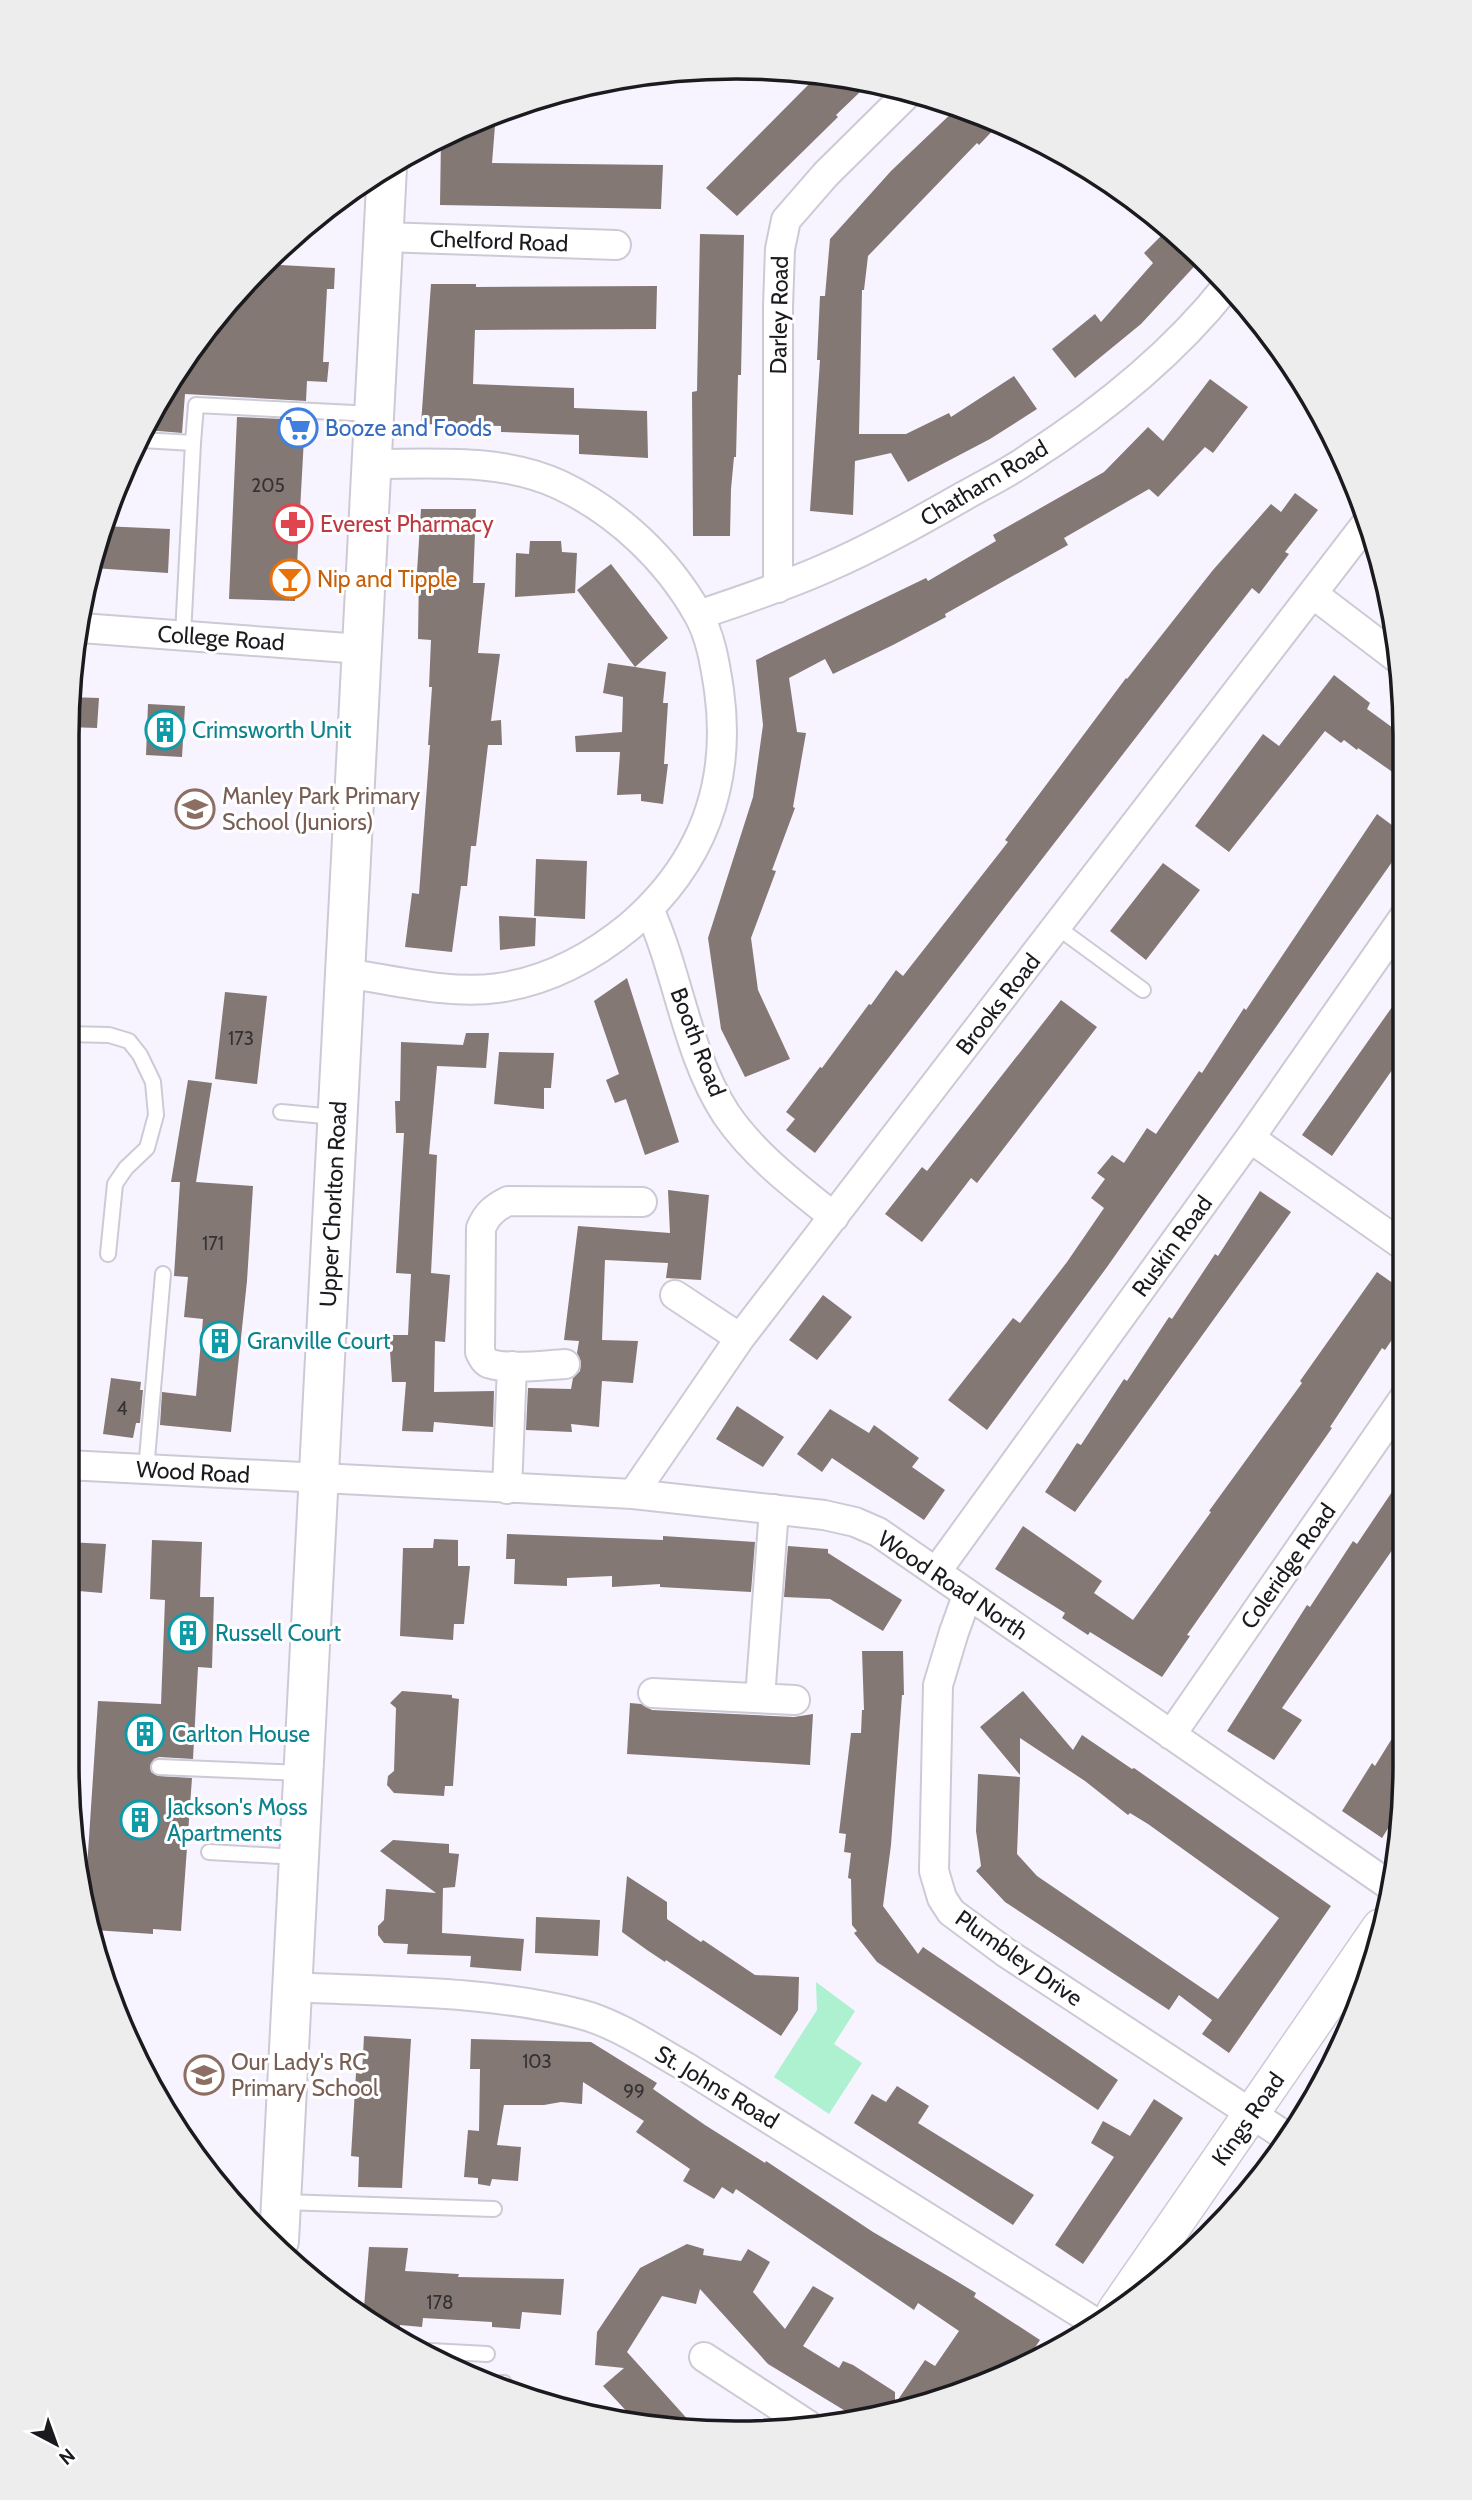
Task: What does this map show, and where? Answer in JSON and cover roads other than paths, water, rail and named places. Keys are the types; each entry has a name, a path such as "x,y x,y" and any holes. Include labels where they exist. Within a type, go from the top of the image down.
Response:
{"main road":[{"name":"Upper Chorlton Road","path":"279,2236 386,180"}],"street":[{"name":"Darley Road","path":"778,588 778,307 780,249 786,220 826,174 901,100"},
{"name":"Chelford Road","path":"383,237 616,245"},
{"name":"Chatham Road","path":"699,615 829,567 921,521 1028,460 1091,415 1143,372 1206,312 1221,293"},
{"path":"345,973 455,989 497,988 542,978 579,962 615,938 649,909 692,854 703,832 719,776 724,735 713,653 699,615 656,557 628,530 598,507 559,485 508,468 462,464 372,464"},
{"name":"Brooks Road","path":"633,1494 740,1338 1360,533"},
{"path":"1314,594 1388,651"},
{"name":"College Road","path":"88,628 361,649"},
{"name":"Booth Road","path":"649,909 661,935 700,1059 726,1113 748,1142 786,1179 834,1217"},
{"name":"Ruskin Road","path":"936,1572 1250,1138 1393,933"},
{"path":"1250,1138 1393,1238"},
{"path":"565,1364 512,1366 490,1364 484,1360 480,1352 481,1228 486,1216 508,1201 642,1202"},
{"path":"675,1295 740,1338"},
{"path":"507,1489 512,1366"},
{"name":"Coleridge Road","path":"1171,1735 1393,1414"},
{"name":"Wood Road","path":"79,1466 319,1479"},
{"name":"Wood Road North","path":"319,1479 633,1494 824,1515 855,1522 878,1532 1383,1881"},
{"path":"760,1698 774,1509"},
{"name":"Plumbley Drive","path":"968,1596 938,1685 934,1871 942,1898 951,1912 1005,1952 1280,2132"},
{"path":"653,1693 794,1700"},
{"name":"Kings Road","path":"1130,2289 1367,1945"},
{"name":"St. Johns Road","path":"292,1987 512,2001 583,2014 686,2067 1088,2318"},
{"path":"704,2357 797,2418"}],"lane":[{"path":"183,635 196,405 374,414"},
{"path":"149,440 193,443"},
{"path":"1057,928 1143,990"},
{"path":"79,1034 109,1035 129,1041 140,1055 153,1082 156,1115 147,1148 126,1168 115,1184 108,1254"},
{"path":"281,1112 338,1118"},
{"path":"146,1470 163,1274"},
{"path":"159,1767 303,1773"},
{"path":"209,1852 299,1857"},
{"path":"281,2202 494,2209"},
{"path":"442,2352 487,2354"}],"place":[{"name":"Booze and Foods","path":"298,428"},
{"name":"Everest Pharmacy","path":"293,524"},
{"name":"Nip and Tipple","path":"290,579"},
{"name":"Crimsworth Unit","path":"165,730"},
{"name":"Manley Park Primary School (Juniors)","path":"195,809"},
{"name":"Granville Court","path":"220,1341"},
{"name":"Russell Court","path":"188,1633"},
{"name":"Carlton House","path":"145,1734"},
{"name":"Jackson's Moss Apartments","path":"140,1820"},
{"name":"Our Lady's RC Primary School","path":"204,2075"}]}
